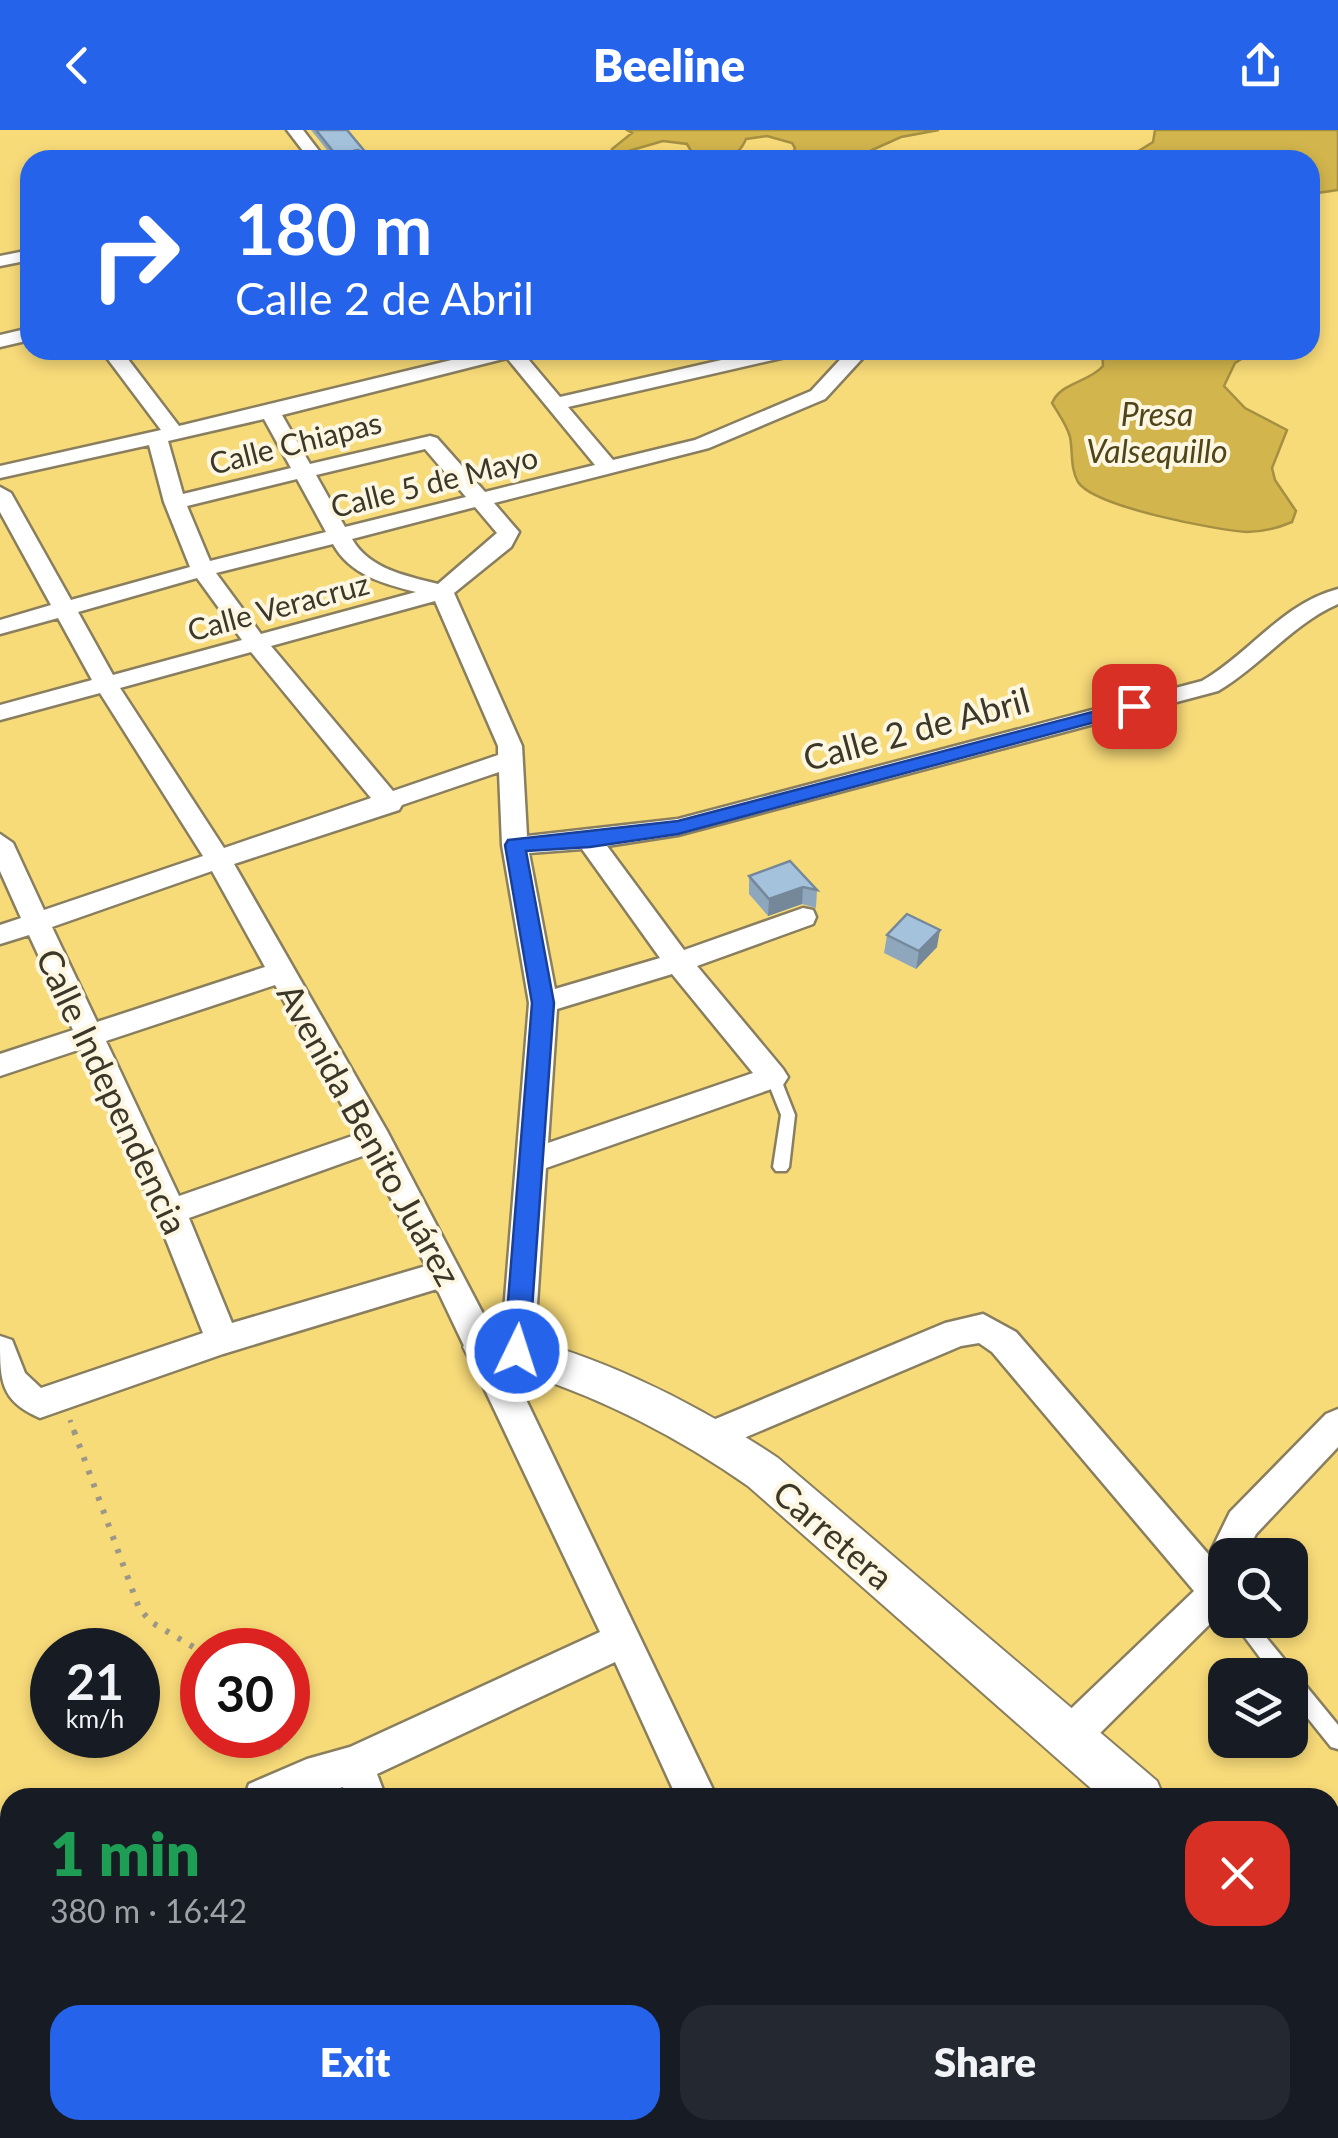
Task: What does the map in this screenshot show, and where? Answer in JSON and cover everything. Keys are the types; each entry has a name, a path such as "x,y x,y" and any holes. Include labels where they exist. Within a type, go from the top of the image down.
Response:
{"street":[{"path":"295,130 310,150"},
{"path":"117,360 165,434 175,502 202,570 256,643 390,804"},
{"path":"0,472 270,412 473,360"},
{"path":"520,360 609,468"},
{"path":"556,404 747,360"},
{"name":"Calle 5 de Mayo","path":"0,627 480,498 673,453 774,416 828,388 852,360"},
{"path":"270,412 348,553 374,572 442,592 510,746 515,845 543,1003 530,1161 500,1349"},
{"name":"Calle Chiapas","path":"175,502 430,442 480,498"},
{"name":"Avenida Benito Juárez","path":"0,493 106,684 218,859 376,1139 446,1273 500,1349 693,1788"},
{"name":"Calle Veracruz","path":"0,712 442,592 507,537 506,527 480,498"},
{"name":"Calle 2 de Abril","path":"515,845 678,828 1210,686 1233,674 1281,626 1306,609 1338,596"},
{"path":"0,935 390,804 508,760"},
{"path":"530,1161 773,1077 678,962 590,840"},
{"name":"Calle Independencia","path":"0,843 171,1212 222,1340"},
{"path":"543,1003 678,962 803,917"},
{"path":"0,1065 282,972"},
{"path":"171,1212 376,1139"},
{"path":"0,1350 14,1388 25,1399 40,1403 222,1340 446,1273"},
{"path":"713,1436 957,1333 983,1328 1004,1342 1208,1560"},
{"name":"Carretera","path":"500,1349 666,1411 713,1436 763,1472 1129,1788"},
{"path":"1238,1538 1243,1523 1338,1424"},
{"path":"1070,1737 1198,1616 1208,1601"},
{"path":"286,1788 308,1778 360,1782 625,1639"}],"lane":[{"path":"773,1077 788,1115 781,1167"},
{"path":"1255,1638 1271,1658"},
{"path":"1308,1703 1338,1740"}],"path":[{"path":"62,1398 139,1608 151,1622 180,1639"}],"shaded area":[{"path":"0,130 1338,130 1338,1788 0,1788"}],"water":[{"path":"627,130 939,130 901,137 872,150 794,150 792,143 767,136 746,139 739,150 690,150 687,144 663,141 632,150 612,150 632,133"},
{"path":"1155,130 1338,130 1338,190 1320,193 1320,150 1140,150 1153,142"},
{"name":"Presa Valsequillo","path":"1103,360 1240,360 1224,386 1245,408 1287,430 1272,468 1275,480 1296,511 1292,522 1253,532 1210,527 1130,508 1089,491 1078,482 1069,433 1052,403 1062,391 1103,366"}],"building":[{"path":"316,130 347,130 364,150 358,150 332,150"},
{"path":"790,861 817,890 803,887 769,899 749,876"},
{"path":"907,914 940,930 919,951 887,935"}],"route":[{"path":"517,1351 543,1003 515,845 678,828 1134,706"}]}
